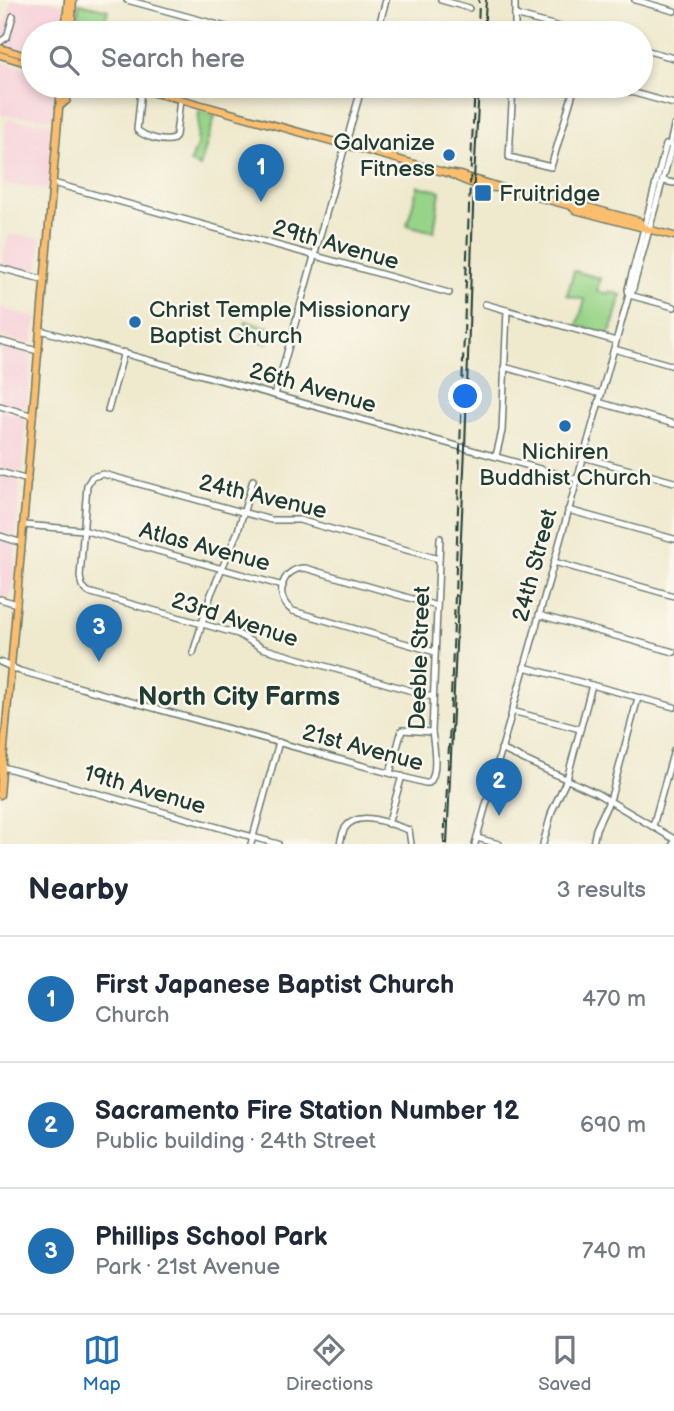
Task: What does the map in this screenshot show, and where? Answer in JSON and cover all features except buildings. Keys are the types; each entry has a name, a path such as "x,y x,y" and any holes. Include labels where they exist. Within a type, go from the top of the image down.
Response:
{"main road":[{"path":"67,21 71,0"},
{"path":"71,0 71,21"},
{"path":"0,48 21,54"},
{"path":"0,55 21,61"},
{"path":"0,795 3,725 12,667 60,98"},
{"path":"59,107 67,98"},
{"path":"176,98 570,206 576,204 639,220 646,228 674,236"}],"street":[{"path":"127,0 204,21"},
{"path":"380,21 386,0"},
{"path":"442,0 469,8"},
{"path":"515,0 515,21"},
{"path":"635,0 674,11"},
{"path":"515,15 538,21"},
{"path":"0,42 7,37 13,16"},
{"path":"653,52 674,58"},
{"path":"140,98 137,130 141,134 169,141 176,135 180,99"},
{"path":"275,395 359,98"},
{"path":"512,98 509,157 551,167 571,98"},
{"path":"652,98 674,104"},
{"name":"24th Street","path":"646,228 663,181 674,126"},
{"name":"24th Street","path":"476,841 629,295 628,289 666,145 670,144"},
{"path":"663,181 674,183"},
{"name":"29th Avenue","path":"53,183 449,293"},
{"path":"0,268 45,280"},
{"path":"629,295 674,307"},
{"path":"485,304 616,341"},
{"path":"496,456 502,430 506,310"},
{"name":"26th Avenue","path":"40,330 576,479"},
{"path":"0,341 38,351"},
{"path":"614,349 674,366"},
{"path":"108,410 124,352"},
{"path":"504,367 601,394"},
{"path":"598,402 674,424"},
{"path":"0,406 33,416"},
{"path":"583,457 674,482"},
{"path":"0,472 28,480"},
{"name":"24th Avenue","path":"83,530 87,485 90,479 99,474 275,521 299,520 439,559"},
{"path":"193,653 211,594 234,542 253,480"},
{"path":"568,510 674,539"},
{"name":"Atlas Avenue","path":"24,525 83,530 283,586 283,602 293,611 435,652"},
{"name":"23rd Avenue","path":"83,530 80,578 85,589 91,593 242,636 262,648 433,697"},
{"path":"0,536 22,543"},
{"name":"Deeble Street","path":"433,779 433,697 440,538"},
{"path":"554,562 674,596"},
{"path":"283,586 291,572 306,568 437,606"},
{"path":"0,599 17,604"},
{"path":"539,615 674,652"},
{"name":"21st Avenue","path":"0,662 20,671 426,783 433,779"},
{"path":"524,667 674,708"},
{"path":"543,844 552,811 567,779 592,685"},
{"path":"593,844 596,829 610,801 638,698"},
{"path":"512,710 580,729"},
{"path":"390,773 402,730 432,732"},
{"path":"252,841 279,742"},
{"path":"501,749 610,801 674,842"},
{"path":"653,827 674,750"},
{"name":"19th Avenue","path":"3,767 252,841 278,844"},
{"path":"388,824 402,776"},
{"path":"340,844 346,828 356,820 365,818 409,830 411,844"},
{"path":"476,841 499,844"}],"shaded area":[{"path":"12,0 49,0 65,5 63,21 21,21 21,50 4,46 1,34"},
{"path":"0,61 21,67 21,98 55,98 54,119 0,115"},
{"path":"6,120 53,123 48,189 3,185"},
{"path":"9,234 41,238 38,273 1,264"},
{"path":"0,308 37,318 32,342 27,344 0,337"},
{"path":"0,344 28,352 32,356 25,408 0,402"},
{"path":"0,410 26,418 23,470 20,473 0,468"},
{"path":"2,475 20,483 17,533 14,536 0,534"},
{"path":"0,540 14,543 16,548 12,595 6,598 0,596"}],"green space":[{"path":"79,3 108,10 105,21 78,21"},
{"path":"199,111 215,116 200,167 190,163 197,146"},
{"path":"418,186 440,191 434,232 407,225"},
{"path":"574,271 600,278 597,291 608,294 610,291 621,295 611,330 607,334 577,326 585,300 567,295"},
{"path":"246,321 275,329 267,343 242,336"}],"tram line":[{"path":"485,21 486,0"},
{"path":"447,844 478,98"}],"railway":[{"path":"478,21 479,0"},
{"path":"444,844 474,98"}],"place":[{"name":"Galvanize Fitness","path":"449,155"},
{"name":"Fruitridge","path":"483,193"},
{"name":"First Japanese Baptist Church","path":"261,202"},
{"name":"Christ Temple Missionary Baptist Church","path":"135,322"},
{"name":"Nichiren Buddhist Church","path":"565,426"},
{"name":"Phillips School Park","path":"99,662"},
{"name":"Sacramento Fire Station Number 12","path":"499,816"}],"district":[{"name":"North City Farms","path":"239,696"}]}
